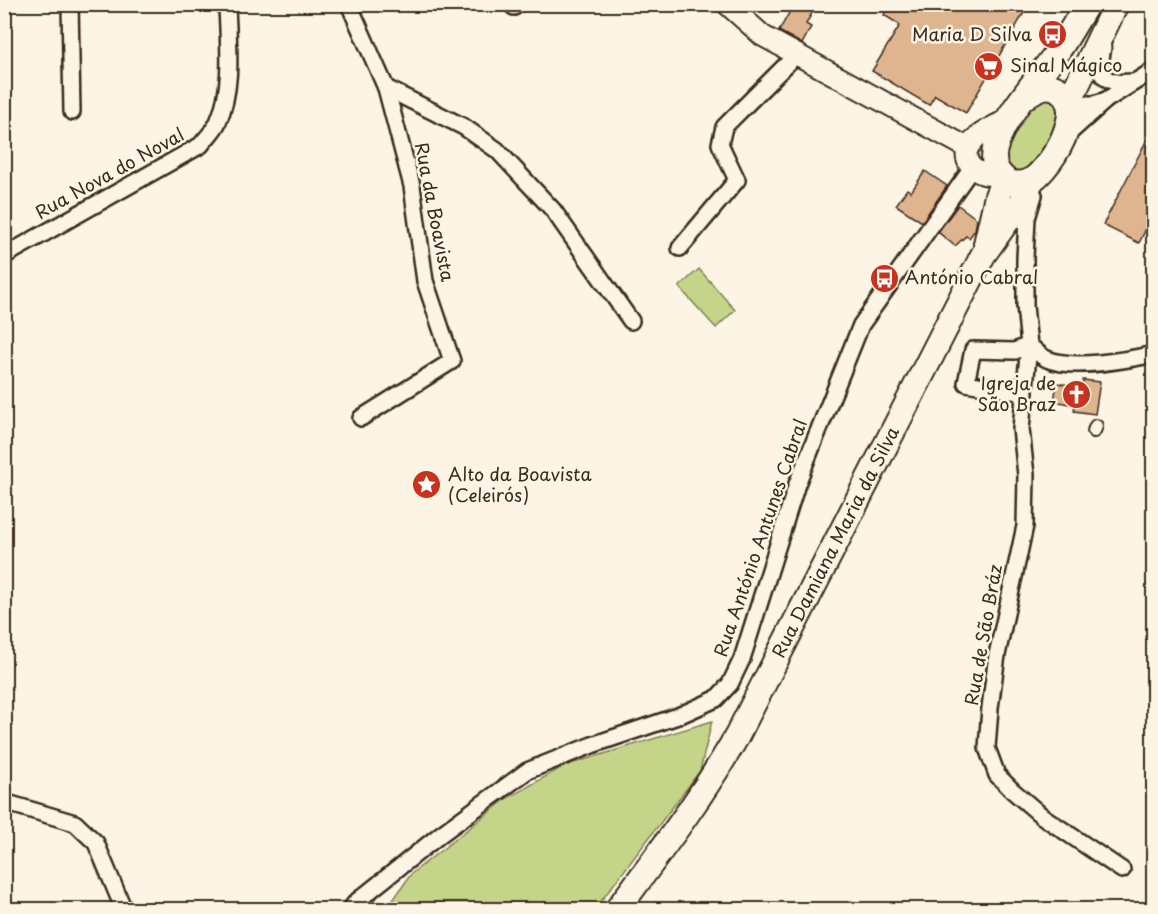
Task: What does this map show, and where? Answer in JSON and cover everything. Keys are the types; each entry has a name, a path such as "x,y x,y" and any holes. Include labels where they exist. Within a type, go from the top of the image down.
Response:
{"main road":[{"name":"Rua Damiana Maria da Silva","path":"983,255 991,179 995,168 994,155 1000,133 1006,120 1056,54 1086,4"},
{"name":"Rua Damiana Maria da Silva","path":"617,909 680,824 737,736 983,255 1063,139 1070,117 1069,103 1116,4"},
{"path":"1023,98 1044,87 1052,87 1063,93 1069,103"},
{"path":"991,179 1019,184 1036,176"}],"street":[{"path":"70,4 72,112"},
{"name":"Rua Nova do Noval","path":"4,256 201,146 217,123 225,99 229,74 227,4"},
{"path":"727,4 764,36 968,148"},
{"name":"Rua da Boavista","path":"354,7 386,88 412,186 425,281 452,361 361,418"},
{"path":"1102,35 1104,52 1100,70 1105,78 1114,83 1136,82"},
{"path":"680,248 737,180 720,144 724,127 796,55"},
{"path":"1063,139 1106,100 1154,70"},
{"path":"386,88 464,127 497,150 553,210 631,321"},
{"path":"1069,103 1094,104 1106,100"},
{"path":"1006,120 980,135 968,148 967,161 991,179 1004,227 1025,258"},
{"name":"Rua de São Bráz","path":"1036,176 1026,218 1025,306 1029,345 1021,429 1026,475 1025,526 997,655 987,748 997,775 1012,791 1042,816 1122,870"},
{"name":"Rua António Antunes Cabral","path":"350,909 441,834 527,771 592,745 678,716 716,699 730,684 742,659 797,484 861,325 991,179"},
{"path":"1025,393 966,383 973,350 1016,351 1029,345 1049,360 1095,364 1154,354"},
{"path":"4,802 75,823 96,843 124,909"}],"green space":[{"path":"1052,96 1061,111 1049,146 1024,172 1016,173 1009,169 1005,155 1010,136 1034,101"},
{"path":"699,269 735,310 716,328 679,287"},
{"path":"712,721 700,771 595,909 387,909 411,874 506,799 564,766"}],"building":[{"path":"794,4 817,4 806,24 811,27 802,44 779,31"},
{"path":"890,4 1029,4 966,113 935,95 929,105 872,71 900,25 884,15"},
{"path":"1154,126 1154,213 1139,243 1103,225"},
{"path":"925,171 947,186 922,222 896,205 907,189 911,192"},
{"path":"958,205 977,219 975,230 969,238 966,236 955,246 938,232"},
{"name":"Igreja de São Braz","path":"1083,380 1100,382 1095,414 1074,411 1075,405 1054,401 1057,383 1082,387"}],"place":[{"name":"Maria D Silva","path":"1053,35"},
{"name":"Sinal Mágico","path":"989,66"},
{"name":"António Cabral","path":"884,278"},
{"name":"Igreja de São Braz","path":"1077,394"},
{"name":"Alto da Boavista (Celeirós)","path":"427,485"}]}
